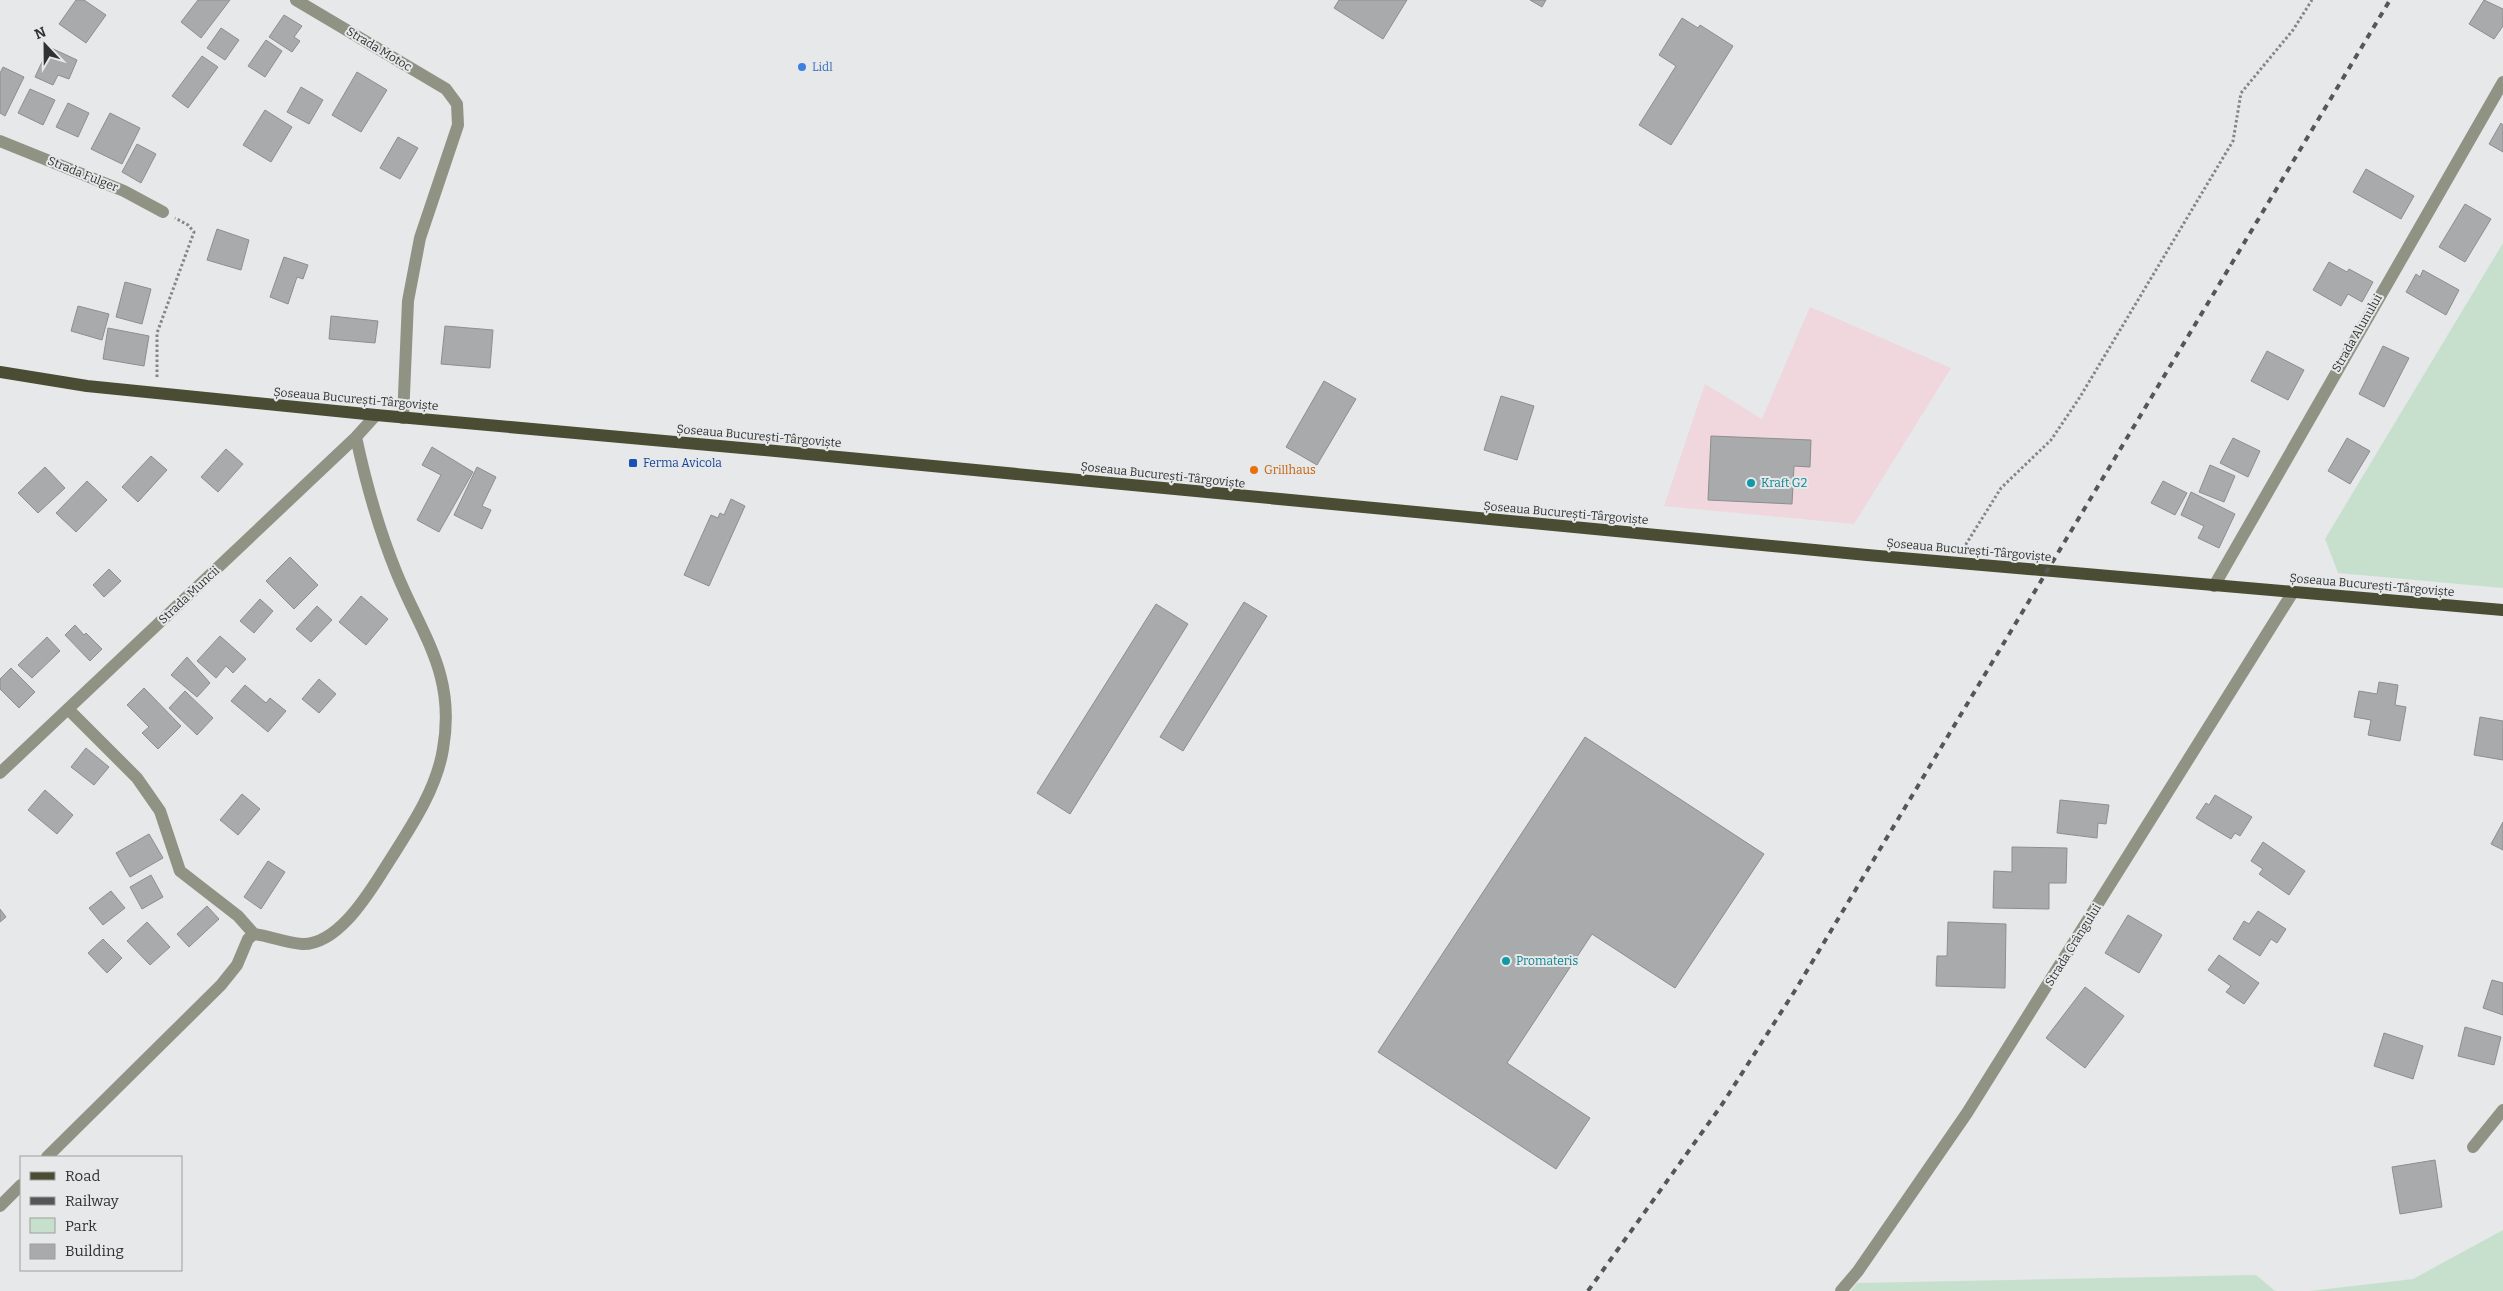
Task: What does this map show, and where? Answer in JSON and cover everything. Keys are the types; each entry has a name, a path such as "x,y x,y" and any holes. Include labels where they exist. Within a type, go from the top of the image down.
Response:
{"main road":[{"name":"Șoseaua București-Târgoviște","path":"0,372 88,386 376,416 765,450 1955,563 2503,610"}],"street":[{"name":"Strada Motoc","path":"296,0 446,89 457,104 458,125 420,238 408,301 403,418"},
{"name":"Strada Alunului","path":"2214,586 2503,82"},
{"name":"Strada Fulger","path":"0,140 124,191 163,212"},
{"name":"Strada Muncii","path":"0,773 376,416"},
{"path":"68,709 137,778 160,810 180,871 238,916 254,934 303,944 318,941 345,922 369,894 413,824 433,782 443,751 446,711 441,676 426,633 409,602 386,546 363,469 356,437"},
{"name":"Strada Crângului","path":"1841,1291 1858,1271 1967,1113 2293,592"},
{"path":"48,1156 221,985 237,965 248,939 254,934"},
{"path":"2473,1146 2503,1110"},
{"path":"0,1206 20,1185"}],"path":[{"path":"1955,563 2000,488 2051,440 2080,397 2233,141 2241,93 2294,30 2312,0"},
{"path":"158,393 157,333 194,232 188,224 163,212"}],"shaded area":[{"path":"1810,307 1951,368 1854,524 1664,506 1705,384 1762,419"}],"green space":[{"path":"2503,243 2503,588 2338,573 2325,539"},
{"path":"2503,1230 2503,1291 2310,1291 2413,1279"},
{"path":"2256,1275 2275,1291 1851,1291 1857,1283"}],"building":[{"path":"76,0 84,0 106,15 86,43 59,24"},
{"path":"198,0 230,0 201,38 181,22"},
{"path":"1339,0 1407,0 1383,39 1334,8"},
{"path":"1530,0 1546,0 1542,7"},
{"path":"2484,0 2503,9 2503,26 2494,39 2469,24"},
{"path":"284,15 302,26 294,37 300,41 292,52 269,37"},
{"path":"1682,18 1698,28 1700,25 1733,46 1671,145 1639,125 1676,66 1659,55"},
{"path":"221,28 239,40 225,60 207,48"},
{"path":"266,40 282,51 265,77 248,66"},
{"path":"49,47 77,60 69,79 58,75 53,85 35,77"},
{"path":"202,56 218,67 188,108 172,96"},
{"path":"3,67 24,77 5,116 0,113 0,73"},
{"path":"357,72 387,90 361,132 332,115"},
{"path":"301,87 323,100 309,124 287,112"},
{"path":"30,89 55,100 43,125 18,113"},
{"path":"68,103 89,113 78,137 56,127"},
{"path":"265,110 292,127 271,162 243,145"},
{"path":"110,113 140,128 122,164 91,149"},
{"path":"2501,123 2503,125 2503,152 2489,144"},
{"path":"398,137 418,148 400,179 380,168"},
{"path":"137,144 156,154 141,183 122,172"},
{"path":"2366,169 2414,196 2401,219 2353,192"},
{"path":"2465,204 2491,219 2465,262 2439,247"},
{"path":"217,229 249,240 241,270 207,260"},
{"path":"284,257 308,265 303,279 297,277 288,304 270,297"},
{"path":"2329,262 2347,272 2349,269 2373,282 2362,302 2348,294 2341,306 2313,290"},
{"path":"2423,270 2459,290 2446,315 2406,292 2416,274 2420,277"},
{"path":"125,282 151,289 142,324 116,317"},
{"path":"78,306 109,314 102,340 71,331"},
{"path":"331,316 378,321 375,343 329,339"},
{"path":"445,326 493,330 490,368 441,364"},
{"path":"108,328 149,336 144,366 103,359"},
{"path":"2383,346 2409,358 2384,407 2359,394"},
{"path":"2267,351 2304,370 2288,400 2251,381"},
{"path":"1324,381 1356,399 1317,465 1286,447"},
{"path":"1501,396 1534,406 1517,460 1484,450"},
{"name":"Kraft G2","path":"1711,436 1811,440 1810,467 1794,466 1792,504 1708,500"},
{"path":"2233,438 2260,451 2248,477 2220,463"},
{"path":"2347,438 2370,451 2350,484 2328,471"},
{"path":"432,447 473,472 439,532 417,520 441,475 422,465"},
{"path":"226,449 243,464 218,492 201,477"},
{"path":"151,456 167,470 138,502 122,487"},
{"path":"2210,465 2235,476 2224,502 2199,492"},
{"path":"45,467 65,488 38,513 18,493"},
{"path":"477,467 496,477 482,506 491,510 482,529 454,515"},
{"path":"87,481 107,500 76,532 56,513"},
{"path":"2163,481 2187,493 2175,515 2151,503"},
{"path":"2191,492 2235,514 2219,548 2198,538 2204,526 2181,515"},
{"path":"731,499 745,506 709,586 684,575 711,515 718,518 720,513 724,515"},
{"path":"290,557 318,585 294,609 266,581"},
{"path":"109,569 121,581 104,597 93,585"},
{"path":"361,596 388,619 366,645 339,622"},
{"path":"260,599 273,611 254,633 240,621"},
{"path":"1244,602 1267,616 1183,751 1160,737"},
{"path":"1156,604 1188,624 1070,814 1037,793"},
{"path":"317,606 332,620 311,642 296,629"},
{"path":"75,625 102,649 90,661 65,635"},
{"path":"220,636 246,659 233,673 226,666 216,678 197,661"},
{"path":"47,637 60,651 32,678 18,665"},
{"path":"187,657 210,683 197,697 171,675"},
{"path":"11,668 35,692 19,708 0,689 0,679"},
{"path":"319,679 336,694 319,713 302,699"},
{"path":"2379,682 2398,685 2395,705 2406,707 2400,741 2368,735 2371,720 2354,717 2359,691 2377,694"},
{"path":"245,685 266,703 270,698 286,711 268,732 231,701"},
{"path":"144,688 181,726 158,749 142,733 149,727 127,705"},
{"path":"185,691 213,718 197,735 169,708"},
{"path":"2480,717 2503,721 2503,760 2474,755"},
{"name":"Promateris","path":"1585,737 1764,854 1675,988 1592,934 1507,1063 1590,1118 1556,1169 1378,1052"},
{"path":"86,748 109,767 94,785 71,767"},
{"path":"45,790 73,815 57,834 28,810"},
{"path":"242,794 260,809 238,835 220,820"},
{"path":"2215,795 2252,817 2240,836 2235,833 2231,839 2196,818 2206,803 2209,805"},
{"path":"2060,800 2109,805 2106,824 2098,823 2097,838 2057,833"},
{"path":"2503,822 2503,850 2491,844"},
{"path":"149,834 163,858 130,877 116,853"},
{"path":"2263,842 2305,871 2289,895 2259,874 2263,869 2251,861"},
{"path":"2012,847 2067,848 2066,883 2049,883 2049,909 1993,908 1994,871 2012,872"},
{"path":"268,861 285,872 261,909 244,897"},
{"path":"151,875 163,897 142,909 130,887"},
{"path":"111,891 125,908 103,925 89,908"},
{"path":"207,906 219,919 189,947 177,934"},
{"path":"0,909 6,917 0,922"},
{"path":"2258,911 2286,929 2277,943 2271,939 2260,956 2233,939 2244,921 2249,924"},
{"path":"2128,915 2162,935 2139,973 2105,953"},
{"path":"147,922 170,947 150,965 127,941"},
{"path":"1948,922 2006,924 2005,988 1936,986 1937,956 1947,956"},
{"path":"103,939 122,958 107,973 88,953"},
{"path":"2219,955 2259,983 2244,1004 2226,992 2231,986 2208,970"},
{"path":"2492,980 2503,983 2503,1015 2483,1008"},
{"path":"2085,987 2124,1016 2085,1068 2046,1038"},
{"path":"2465,1027 2501,1037 2494,1065 2458,1056"},
{"path":"2384,1033 2423,1046 2413,1079 2374,1066"},
{"path":"2435,1160 2442,1207 2400,1214 2392,1167"}],"railway":[{"path":"1588,1291 1721,1106 1796,989 2390,0"}],"place":[{"name":"Lidl","path":"802,67"},
{"name":"Ferma Avicola","path":"633,463"},
{"name":"Grillhaus","path":"1254,470"},
{"name":"Kraft G2","path":"1751,483"},
{"name":"Promateris","path":"1506,961"}]}
